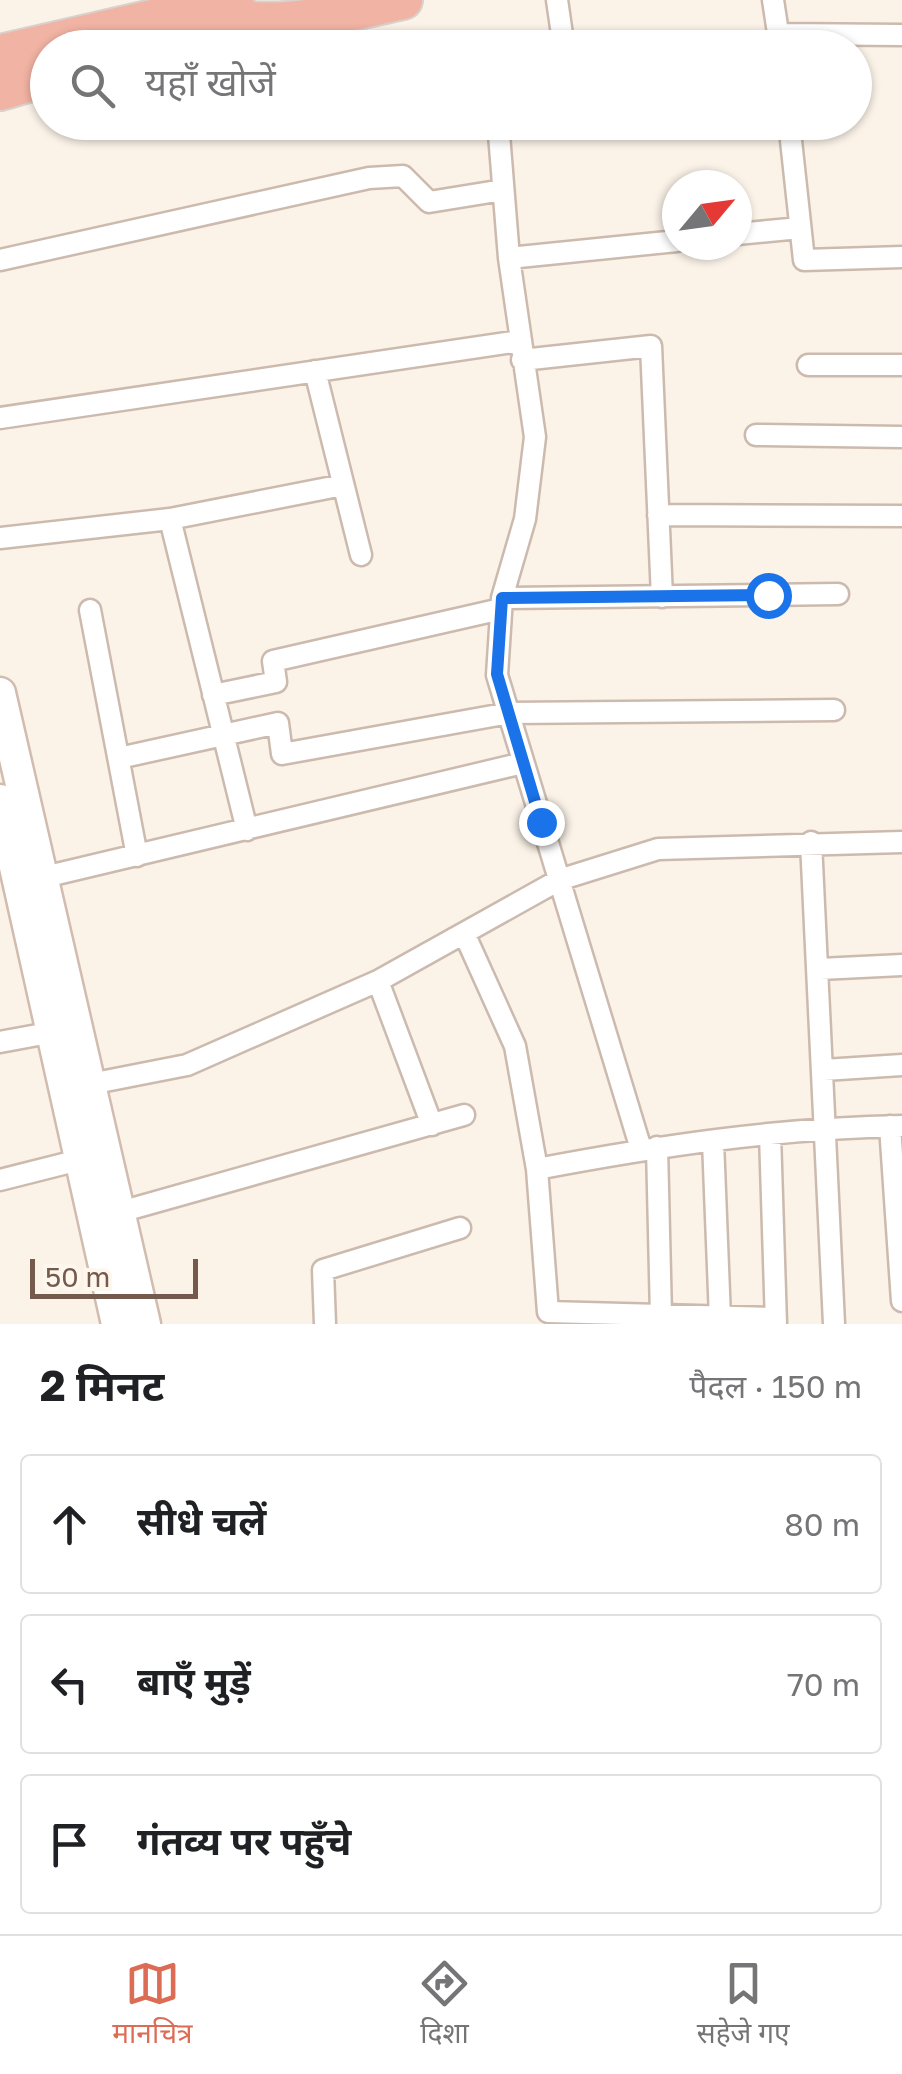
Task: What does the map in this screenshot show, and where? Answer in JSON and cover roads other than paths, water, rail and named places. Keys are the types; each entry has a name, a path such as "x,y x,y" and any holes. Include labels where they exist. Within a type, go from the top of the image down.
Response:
{"highway":[{"path":"150,29 264,0"},
{"path":"214,11 298,21 403,0"},
{"path":"0,54 30,49"},
{"path":"0,91 30,82"}],"street":[{"path":"557,0 561,30"},
{"path":"774,0 778,30"},
{"path":"872,36 902,34"},
{"path":"499,140 509,258 535,438 525,520 502,603 497,674 559,880 649,1148 661,1316"},
{"path":"791,140 804,260 902,256"},
{"path":"0,260 369,178 403,176 429,202 503,190"},
{"path":"752,233 800,228"},
{"path":"509,258 662,242"},
{"path":"0,418 316,371 521,350 651,346 662,596"},
{"path":"808,365 902,365"},
{"path":"316,371 360,555"},
{"path":"756,435 902,437"},
{"path":"0,538 170,519 344,486"},
{"path":"658,516 902,516"},
{"path":"170,519 246,830"},
{"path":"214,696 276,682 272,661 502,603 838,594"},
{"path":"90,610 138,856"},
{"path":"0,694 145,1324"},
{"path":"119,758 278,723 282,754 508,712 834,710"},
{"path":"40,878 523,763"},
{"path":"0,800 117,1324"},
{"path":"811,842 834,1324"},
{"path":"90,1084 187,1064 378,981 559,880 658,849 902,842"},
{"path":"464,933 515,1046 537,1169 548,1312 776,1321 770,1134"},
{"path":"820,969 902,965"},
{"path":"378,981 432,1126"},
{"path":"0,1042 54,1032"},
{"path":"824,1070 902,1064"},
{"path":"120,1212 464,1115"},
{"path":"537,1169 713,1140 827,1127 896,1126 902,1302"},
{"path":"713,1140 720,1318"},
{"path":"0,1180 82,1158"},
{"path":"325,1324 323,1270 460,1228"}]}
